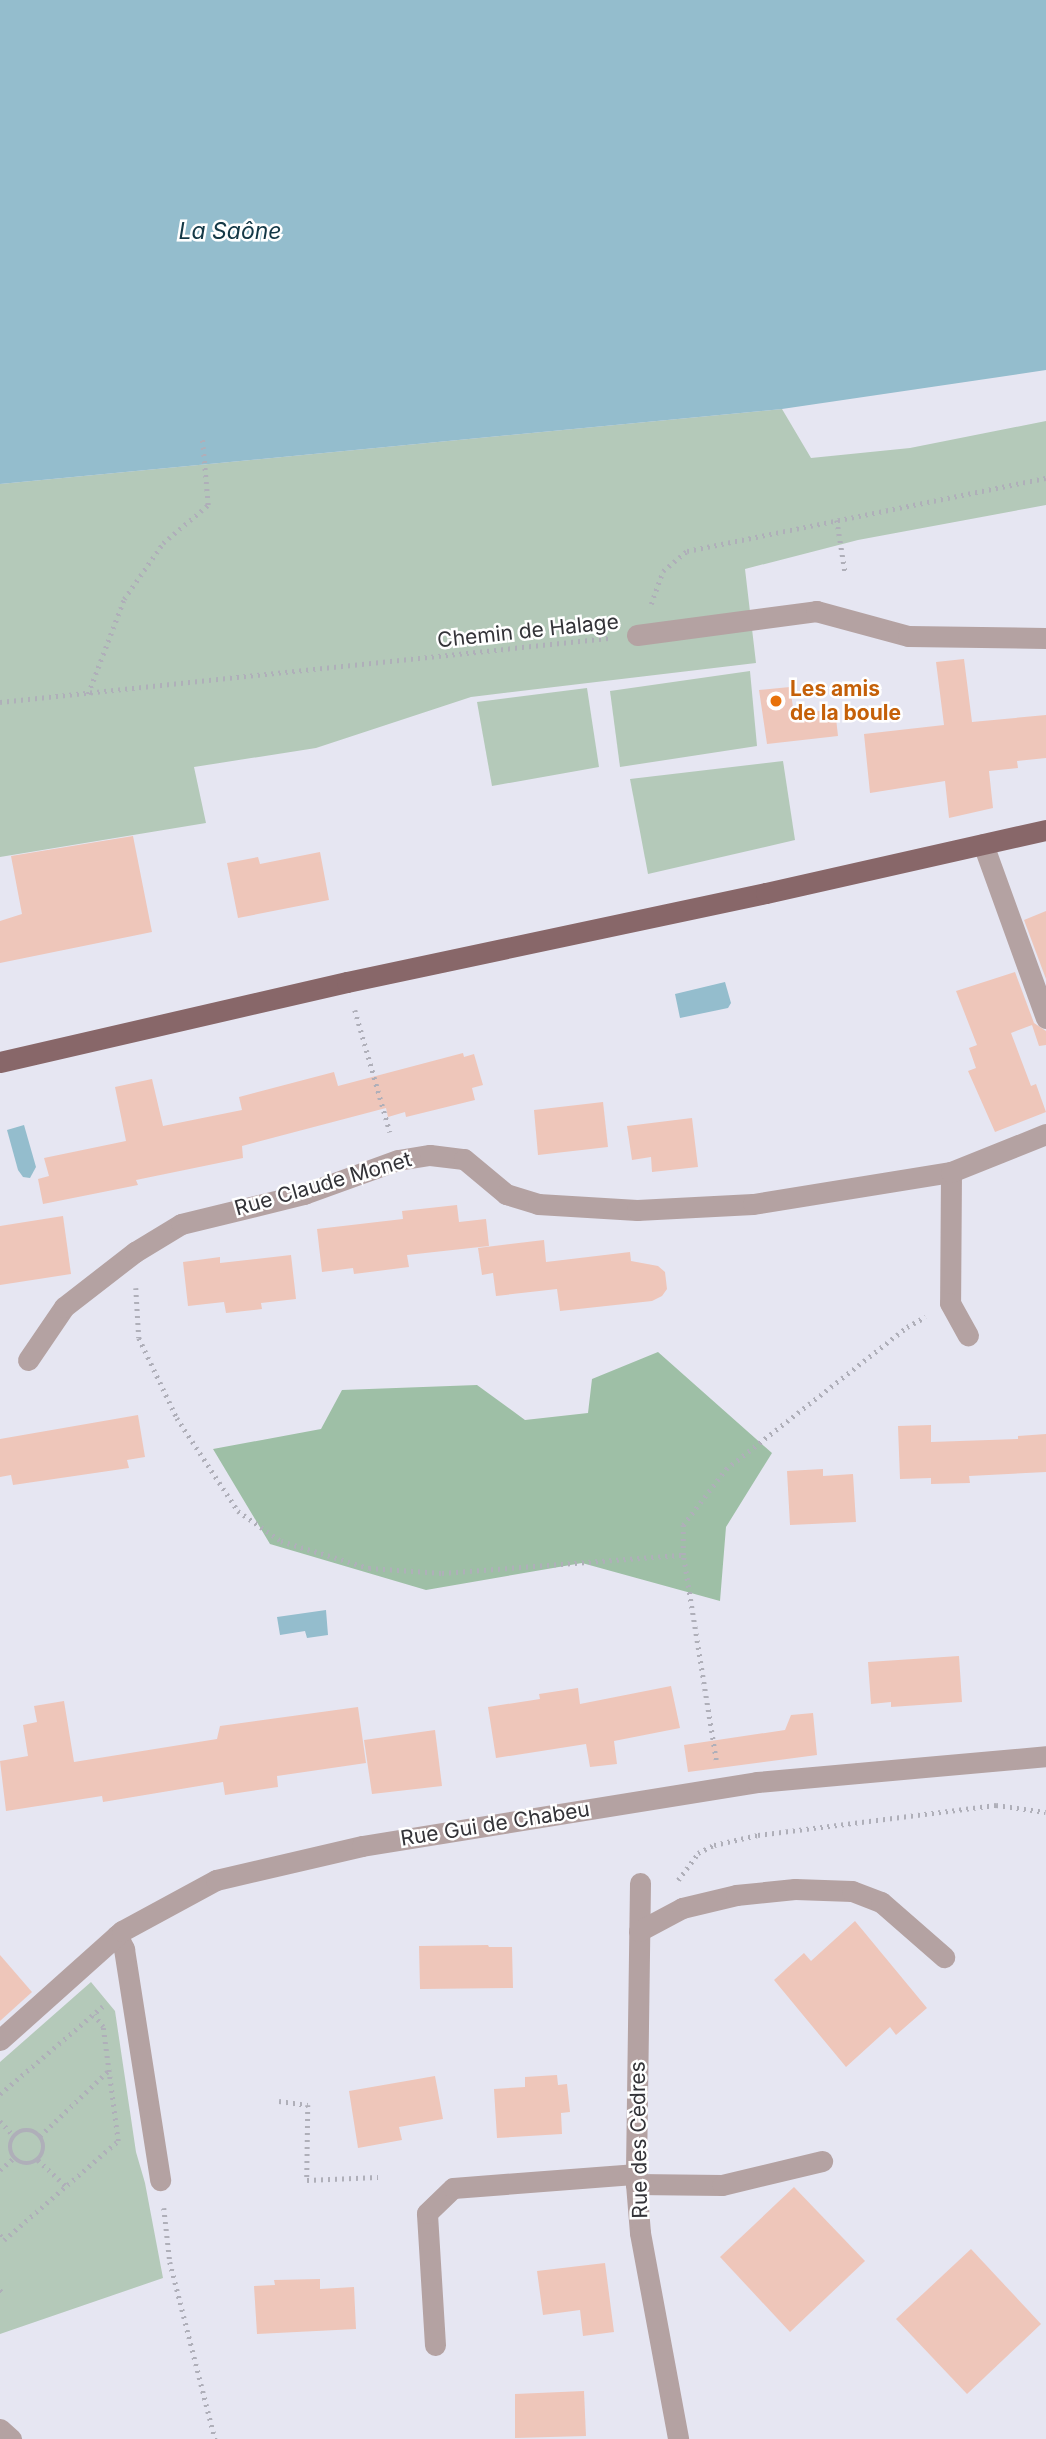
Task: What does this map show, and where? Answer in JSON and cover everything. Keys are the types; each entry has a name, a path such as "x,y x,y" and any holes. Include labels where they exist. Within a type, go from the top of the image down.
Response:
{"main road":[{"path":"0,1062 347,982 1046,830"}],"street":[{"path":"637,635 816,611 908,636 1046,638"},
{"path":"983,844 1046,1018"},
{"name":"Rue Claude Monet","path":"28,1360 64,1307 135,1252 187,1221 304,1194 398,1160 430,1155 464,1159 506,1194 538,1204 637,1210 753,1204 951,1172 1046,1134"},
{"path":"951,1172 950,1303 968,1335"},
{"name":"Rue Gui de Chabeu","path":"0,2040 117,1935 216,1880 362,1846 721,1788 1046,1756"},
{"name":"Rue des Cèdres","path":"640,1883 636,2179 640,2233 678,2439"},
{"path":"639,1931 682,1908 736,1895 795,1889 852,1891 881,1902 944,1957"},
{"path":"117,1935 124,1949 130,1981 160,2180"},
{"path":"435,2345 427,2213 453,2188 636,2179 722,2185 822,2161"},
{"path":"0,2429 11,2439"}],"path":[{"path":"88,694 124,599 163,543 208,505 208,480 202,437"},
{"name":"Chemin de Halage","path":"0,702 637,635 663,571 687,551 1046,478"},
{"path":"838,520 845,571"},
{"path":"347,982 398,1160"},
{"path":"135,1252 139,1338 177,1418 238,1511 281,1541 369,1568 442,1573 683,1555"},
{"path":"721,1788 683,1555 683,1525 726,1469 907,1327 950,1303"},
{"path":"676,1881 698,1853 715,1845 758,1835 996,1805 1046,1812"},
{"path":"0,2094 130,1981"},
{"path":"0,2235 4,2240 118,2141 103,2026 94,2015"},
{"path":"40,2136 108,2070"},
{"path":"279,2101 308,2105 307,2180 378,2177"},
{"path":"0,2121 13,2135"},
{"path":"30,2129 40,2136 44,2145 38,2160 28,2164 13,2158 9,2147 13,2135 30,2129"},
{"path":"0,2170 13,2158"},
{"path":"38,2160 66,2186"},
{"path":"160,2180 170,2262 215,2439"}],"green space":[{"path":"782,409 811,458 910,448 1046,421 1046,505 858,540 745,569 756,663 471,697 316,748 194,767 206,823 0,857 0,484"},
{"path":"750,671 757,746 620,767 610,691"},
{"path":"587,688 599,767 492,786 477,702"},
{"path":"783,761 795,840 648,874 630,779"},
{"path":"658,1352 772,1453 726,1527 720,1601 582,1563 426,1590 270,1544 213,1449 321,1429 342,1390 477,1385 525,1420 588,1413 592,1379"},
{"path":"91,1982 115,2011 136,2152 145,2183 163,2278 0,2334 0,2062"}],"water":[{"name":"La Saône","path":"0,0 1046,0 1046,370 782,409 0,484"},
{"path":"725,982 731,1003 728,1008 680,1018 675,994"},
{"path":"24,1125 36,1167 30,1178 23,1177 18,1170 7,1130"},
{"path":"326,1610 328,1635 307,1638 305,1631 280,1635 277,1617"}],"building":[{"path":"964,659 972,722 1046,715 1046,758 1017,761 1018,768 989,771 993,808 949,818 945,781 870,793 864,734 944,725 936,662"},
{"path":"790,687 794,714 835,709 838,736 767,744 759,690"},
{"path":"133,836 152,932 0,963 0,921 22,914 11,856"},
{"path":"320,852 329,900 238,918 227,863 258,857 260,864"},
{"path":"1046,911 1046,979 1024,920"},
{"path":"1015,972 1034,1023 1046,1031 1046,1045 1039,1046 1032,1025 1011,1033 1031,1086 1036,1084 1046,1112 995,1132 968,1071 976,1068 969,1048 977,1045 956,991"},
{"path":"463,1053 464,1057 474,1054 483,1085 472,1088 475,1100 406,1117 405,1112 388,1117 386,1108 242,1146 243,1158 136,1180 138,1185 43,1204 38,1179 49,1176 44,1158 126,1141 115,1087 152,1079 163,1126 242,1110 239,1097 334,1072 338,1086"},
{"path":"603,1102 608,1147 538,1155 534,1110"},
{"path":"692,1118 698,1167 652,1172 651,1157 632,1160 627,1126"},
{"path":"457,1205 459,1222 486,1219 489,1246 407,1255 409,1267 354,1274 353,1268 322,1272 317,1229 403,1219 402,1211"},
{"path":"63,1216 71,1274 0,1285 0,1226"},
{"path":"544,1240 546,1262 630,1252 631,1261 658,1266 665,1272 667,1289 662,1296 652,1301 560,1311 557,1289 496,1296 493,1273 482,1275 478,1248"},
{"path":"291,1255 296,1299 261,1303 262,1309 226,1313 224,1302 188,1306 183,1262 220,1257 220,1263"},
{"path":"138,1415 145,1457 127,1460 129,1468 13,1485 11,1475 0,1477 0,1439"},
{"path":"931,1425 931,1442 1018,1439 1018,1436 1046,1434 1046,1472 969,1476 970,1483 931,1484 931,1478 900,1479 898,1426"},
{"path":"823,1469 823,1476 853,1474 856,1522 790,1525 787,1471"},
{"path":"959,1656 962,1702 891,1707 891,1702 871,1704 868,1662"},
{"path":"671,1686 680,1728 614,1741 617,1764 590,1767 586,1744 496,1758 488,1707 540,1699 539,1694 578,1688 580,1704"},
{"path":"64,1701 74,1762 217,1739 220,1726 358,1707 366,1763 277,1776 278,1787 225,1795 223,1782 103,1802 102,1796 6,1811 0,1761 28,1756 23,1725 37,1722 34,1706"},
{"path":"813,1713 817,1755 688,1772 684,1745 785,1730 791,1715"},
{"path":"435,1730 442,1786 372,1794 364,1740"},
{"path":"855,1921 927,2008 896,2035 890,2027 846,2067 774,1980 804,1953 811,1961"},
{"path":"419,1946 512,1947 513,1988 420,1989"},
{"path":"0,1955 32,1992 0,2021"},
{"path":"557,2075 558,2085 567,2084 570,2112 561,2113 562,2134 497,2138 494,2089 525,2087 525,2077"},
{"path":"435,2076 443,2119 399,2127 402,2140 358,2148 349,2091"},
{"path":"794,2187 865,2261 790,2332 720,2257"},
{"path":"971,2249 1041,2324 967,2394 896,2319"},
{"path":"605,2263 614,2332 583,2336 580,2310 543,2315 537,2271"},
{"path":"320,2279 320,2289 354,2287 356,2329 257,2334 254,2286 275,2285 274,2280"},
{"path":"584,2391 586,2436 515,2438 515,2394"}],"place":[{"name":"Les amis de la boule","path":"776,701"}]}
